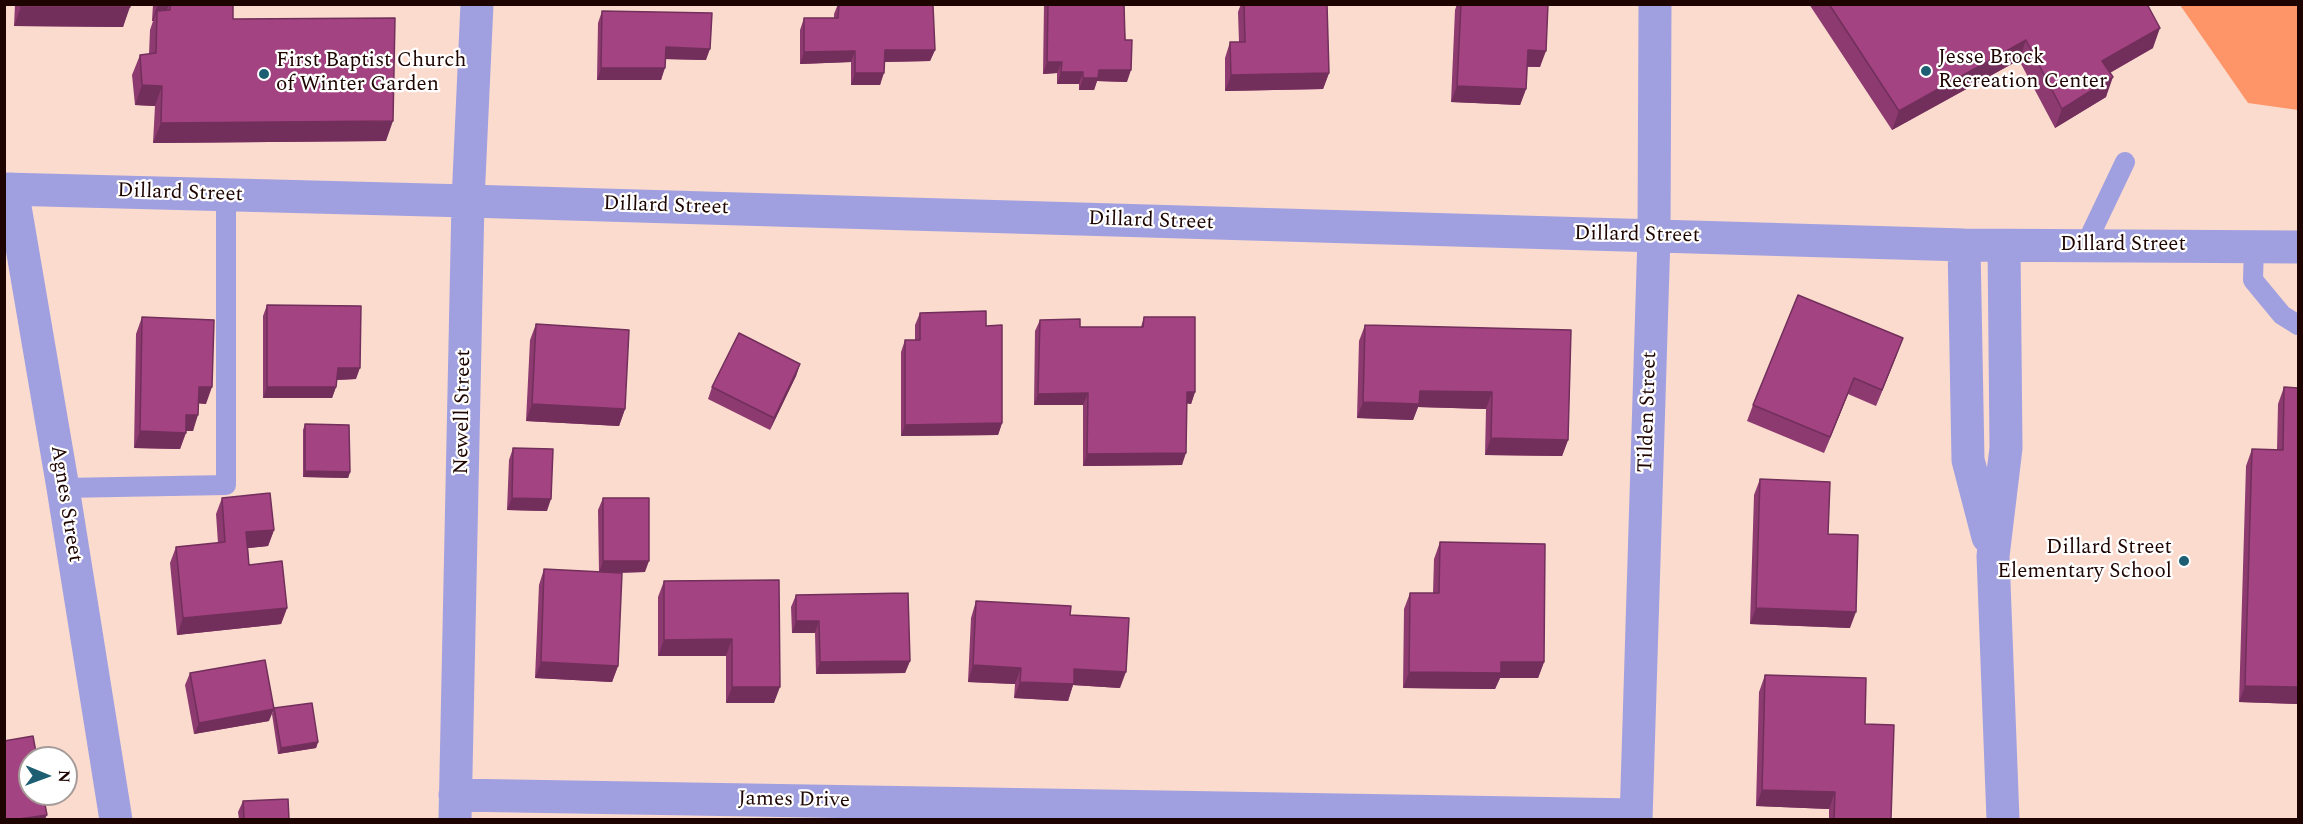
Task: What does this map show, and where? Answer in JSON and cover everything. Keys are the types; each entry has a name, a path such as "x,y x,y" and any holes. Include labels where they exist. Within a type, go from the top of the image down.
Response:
{"street":[{"name":"Newell Street","path":"455,807 468,201 477,4"},
{"name":"Tilden Street","path":"1636,817 1654,236 1655,4"},
{"name":"Dillard Street","path":"8,189 1964,245 2298,247"},
{"name":"Agnes Street","path":"8,189 63,488 116,819"},
{"path":"1964,245 1968,459 1993,556"},
{"path":"2003,819 1993,556 2006,448 2004,246"},
{"name":"James Drive","path":"455,807 1636,817"}],"lane":[{"path":"2085,246 2125,162"},
{"path":"63,488 226,485 226,196"},
{"path":"2254,247 2253,280 2282,315 2298,325"}],"shaded area":[{"path":"2180,5 2298,5 2298,110 2248,103"}],"building":[{"path":"21,4 130,4 130,7 21,7"},
{"name":"First Baptist Church of Winter Garden","path":"170,4 233,4 233,19 395,18 393,121 161,123 162,86 142,85 140,55 156,53 157,11 170,10"},
{"path":"839,4 933,5 935,50 885,50 884,73 855,73 855,51 804,52 804,18 838,18"},
{"path":"1048,4 1124,4 1125,40 1132,40 1131,70 1099,70 1098,78 1083,78 1083,72 1061,72 1062,62 1047,62"},
{"path":"1244,4 1327,4 1329,73 1231,75 1230,42 1245,42"},
{"path":"1461,4 1548,4 1546,51 1528,50 1526,89 1457,86"},
{"name":"Jesse Brock Recreation Center","path":"1829,4 2147,4 2160,28 2102,61 2113,77 2062,109 2026,40 1899,111"},
{"path":"602,11 712,13 710,49 666,47 665,68 601,68"},
{"path":"1798,295 1903,338 1882,390 1854,378 1830,437 1753,405"},
{"path":"267,305 361,306 360,368 338,368 336,387 267,387"},
{"path":"986,311 986,326 1002,325 1002,423 905,425 905,340 920,340 920,313"},
{"path":"142,317 214,320 212,387 199,387 198,415 186,415 186,433 140,431"},
{"path":"1144,317 1195,317 1195,392 1187,392 1186,453 1087,454 1088,393 1038,394 1040,320 1080,319 1080,327 1143,327"},
{"path":"536,324 629,330 625,409 532,404"},
{"path":"1365,325 1571,330 1568,440 1491,438 1492,392 1420,391 1419,404 1363,402"},
{"path":"739,333 800,364 774,418 712,387"},
{"path":"2284,387 2298,388 2298,687 2245,686 2252,449 2283,450"},
{"path":"305,424 349,425 350,472 305,471"},
{"path":"513,448 553,449 551,499 512,498"},
{"path":"1760,479 1830,482 1828,534 1858,535 1856,612 1756,608"},
{"path":"270,493 274,530 246,532 249,565 282,561 287,608 183,618 176,547 225,542 222,498"},
{"path":"603,498 649,498 649,561 603,561"},
{"path":"1440,542 1545,544 1544,662 1501,662 1501,673 1409,672 1410,593 1439,593"},
{"path":"544,569 622,573 618,666 541,662"},
{"path":"779,580 780,687 732,687 732,639 664,640 664,581"},
{"path":"908,593 910,661 820,662 819,621 796,621 796,595"},
{"path":"976,601 1071,606 1070,615 1129,618 1126,672 1074,669 1074,684 1020,682 1021,668 973,665"},
{"path":"265,660 274,709 199,723 190,673"},
{"path":"1765,675 1866,678 1865,724 1894,725 1891,819 1834,819 1835,792 1762,790"},
{"path":"312,703 318,742 281,748 274,708"},
{"path":"33,736 35,746 18,746 18,806 45,806 47,815 4,819 4,741"},
{"path":"288,799 289,819 244,819 243,801"}],"place":[{"name":"Jesse Brock Recreation Center","path":"1926,71"},
{"name":"First Baptist Church of Winter Garden","path":"264,74"},
{"name":"Dillard Street Elementary School","path":"2184,561"}]}
